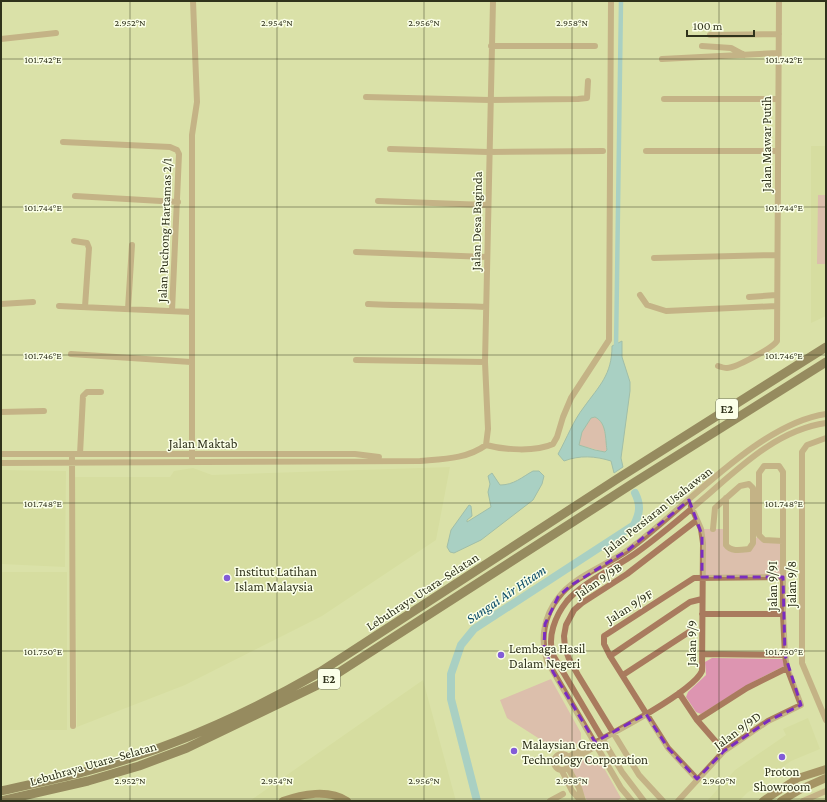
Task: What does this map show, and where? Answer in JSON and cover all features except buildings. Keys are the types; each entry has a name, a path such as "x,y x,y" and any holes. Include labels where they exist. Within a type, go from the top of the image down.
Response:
{"highway":[{"name":"Lebuhraya Utara–Selatan","path":"1,791 86,771 138,756 233,718 286,692 320,672 617,479 826,347"},
{"name":"Lebuhraya Utara–Selatan","path":"1,800 88,780 139,766 187,748 292,698 351,665 624,488 826,362"}],"main road":[{"path":"763,801 798,778 826,769"},
{"path":"787,799 810,784 826,778"},
{"path":"282,801 312,794 334,795 347,801"}],"street":[{"path":"192,458 192,128 197,102 193,1"},
{"name":"Jalan Desa Baginda","path":"487,442 485,362 492,1"},
{"path":"487,442 499,448 512,449 539,447 553,444 557,437 562,417 571,398 608,340 610,1"},
{"name":"Jalan Mawar Putih","path":"718,366 727,368 735,366 774,346 777,338 776,255 779,1"},
{"path":"1,39 56,33"},
{"path":"710,35 778,34"},
{"path":"492,46 594,46"},
{"path":"702,46 731,48 744,55"},
{"path":"662,59 778,52"},
{"path":"366,97 490,100 587,98 588,81"},
{"path":"664,99 778,99"},
{"name":"Jalan Puchong Hartamas 2/1","path":"63,142 170,148 177,150 180,159 172,311"},
{"path":"390,150 488,152 603,151"},
{"path":"646,151 777,152"},
{"path":"75,196 178,202"},
{"path":"378,201 487,205"},
{"path":"74,241 87,243 89,248 85,307"},
{"path":"128,309 132,245"},
{"path":"356,252 487,257"},
{"path":"654,258 776,255"},
{"path":"640,295 647,305 666,311 776,306"},
{"path":"749,297 776,295"},
{"path":"1,304 33,302"},
{"path":"368,304 447,304 486,307"},
{"path":"59,306 191,312"},
{"path":"71,354 191,362"},
{"path":"356,360 485,362"},
{"path":"80,454 83,396 87,392 101,392"},
{"path":"1,412 44,412"},
{"name":"Jalan Persiaran Usahawan","path":"632,801 621,788 546,658 544,641 545,624 551,610 558,597 570,586 628,550 761,442 800,421 826,414"},
{"name":"Jalan Persiaran Usahawan","path":"644,801 622,772 602,740 552,652 552,633 558,613 576,592 636,552 692,509 764,448 801,429 826,423"},
{"name":"Jalan 9/8","path":"826,438 807,445 802,452 802,663 826,720"},
{"name":"Jalan Maktab","path":"1,454 72,458 405,460 458,458 473,453 487,442"},
{"name":"Jalan Maktab","path":"1,463 72,458 80,454 192,458"},
{"path":"72,458 73,726"},
{"name":"Jalan 9/9I","path":"783,541 764,540 759,535 760,469 764,466 779,466 784,472 783,614 785,655 787,668 801,705"},
{"path":"713,529 714,510 726,498 743,484 749,484 752,486 753,543 751,547 745,550 728,548 724,540 726,498"},
{"name":"Jalan 9/9","path":"565,769 555,766 555,758 562,754 569,759 596,744 611,733 646,714 679,693 700,676 702,671 703,543 701,529 688,500"},
{"name":"Jalan 9/9B","path":"663,801 639,775 618,740 611,733 569,659 565,648 566,625 574,610 582,603 627,574 697,520"},
{"path":"701,529 725,529"},
{"path":"702,577 783,577"},
{"name":"Jalan 9/9F","path":"697,779 668,748 604,644 606,633 691,579 702,577"},
{"path":"610,656 690,602 702,599"},
{"path":"702,614 783,614"},
{"path":"623,675 690,632"},
{"path":"702,654 785,655"},
{"path":"697,720 747,688 787,668"},
{"path":"679,693 697,720 724,751"},
{"name":"Jalan 9/9D","path":"678,801 724,751 768,721 801,705"},
{"path":"586,728 587,740 585,750 604,759"},
{"path":"597,731 603,735 611,733"},
{"path":"607,748 606,744 611,733"},
{"path":"569,759 565,769 579,788 582,801"},
{"path":"803,801 826,791"},
{"path":"550,801 563,794"}],"highlighted area":[{"path":"689,500 702,535 702,577 783,577 785,655 801,705 768,721 724,751 697,779 668,748 646,714 595,742 553,672 544,647 545,624 558,597 570,586 628,550"}],"shaded area":[{"path":"811,146 826,146 826,316 811,323"},
{"path":"818,195 826,195 826,264 817,264"},
{"path":"595,417 604,427 607,450 605,452 579,445 582,432 591,418"},
{"name":"Institut Latihan Islam Malaysia","path":"450,467 436,540 322,616 185,685 77,727 75,477 170,477 174,471 193,468 212,475"},
{"path":"1,470 66,471 65,567 1,564"},
{"path":"701,529 725,529 726,545 745,550 759,535 761,539 783,541 783,577 702,577"},
{"path":"1,572 67,572 67,730 1,730"},
{"path":"712,658 783,659 784,666 749,684 701,714 696,712 686,697 688,692 706,675 705,662"},
{"path":"551,679 581,733 581,742 566,749 550,749 546,743 507,718 500,700"},
{"path":"423,680 456,801 248,801 251,800"},
{"path":"808,718 820,749 791,761 747,793 739,801 707,801 735,770 786,735 783,729"},
{"path":"590,757 600,761 621,798 617,801 587,801 572,769 576,763"},
{"path":"826,787 826,801 793,801 809,793"}],"water":[{"path":"622,341 622,357 630,382 621,458 623,467 614,473 611,461 588,457 564,461 558,454 580,412 604,380 610,365 612,346","holes":["595,417 599,420 605,431 607,450 605,452 579,445 582,432 591,418"]},
{"path":"533,471 539,471 544,476 542,484 533,500 481,540 454,553 450,552 447,547 451,530 469,505 471,506 472,516 467,520 467,522 491,507 488,492 490,484 488,476 492,473 500,485 505,485 518,480"}],"waterway":[{"path":"616,349 621,1"},
{"name":"Sungai Air Hitam","path":"477,801 451,699 451,674 461,645 474,629 634,525 638,517 639,509 635,493"}],"place":[{"name":"Institut Latihan Islam Malaysia","path":"227,578"},
{"name":"Lembaga Hasil Dalam Negeri","path":"501,655"},
{"name":"Malaysian Green Technology Corporation","path":"514,751"},
{"name":"Proton Showroom","path":"782,757"}]}
